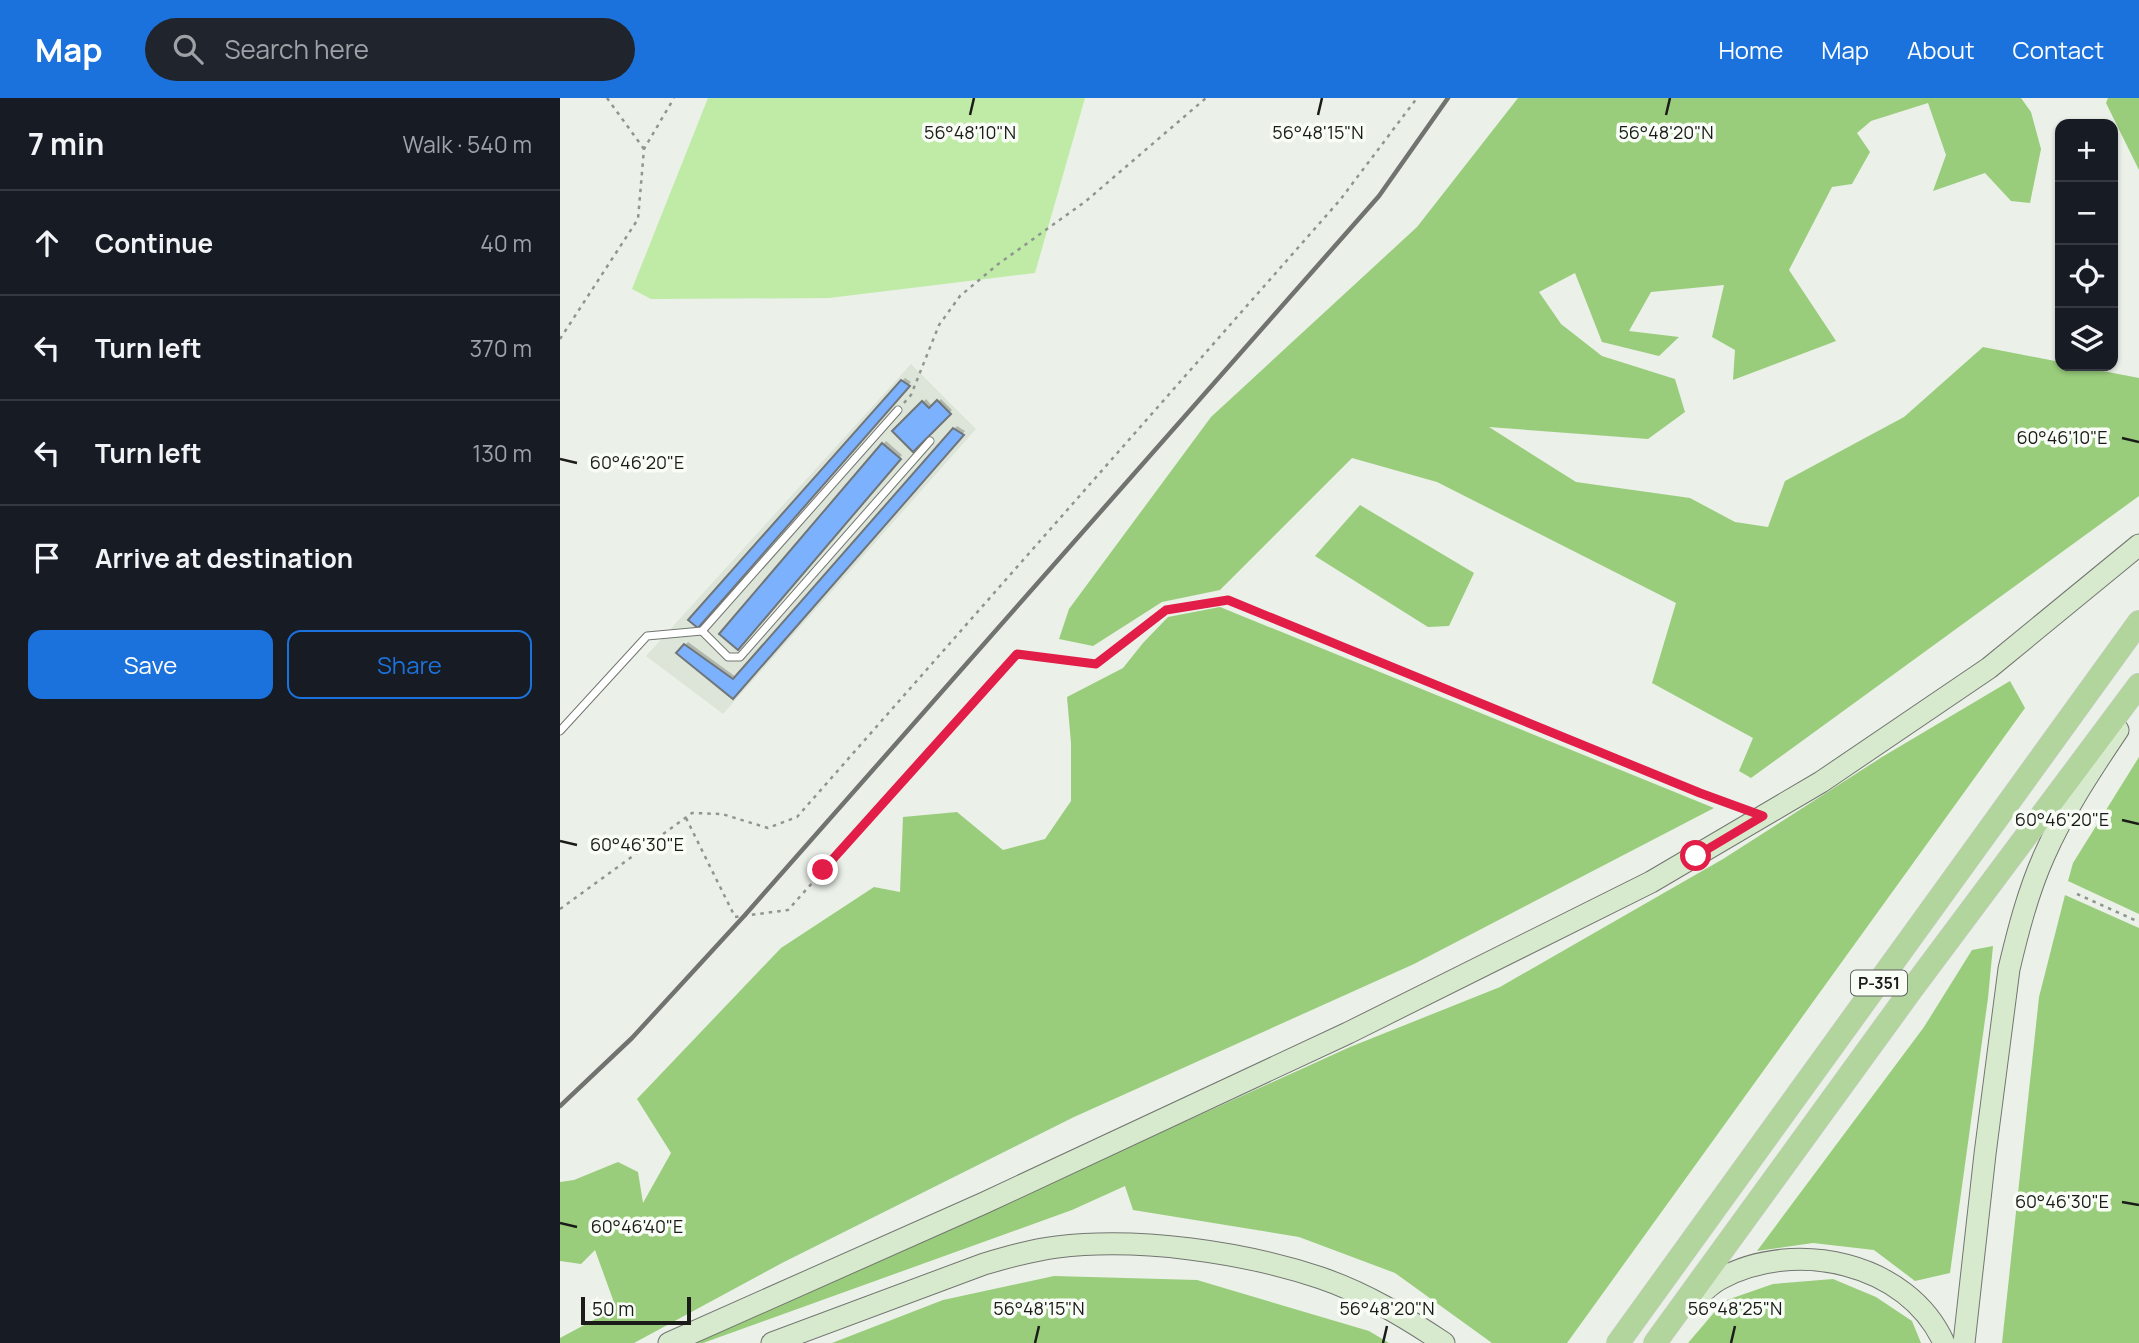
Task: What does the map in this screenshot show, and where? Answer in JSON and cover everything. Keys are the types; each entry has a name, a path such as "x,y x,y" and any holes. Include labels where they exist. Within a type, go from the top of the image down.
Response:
{"main road":[{"path":"669,1343 984,1203 1348,1033 1651,882 1821,782 1989,668 2139,545"},
{"name":"Р-351","path":"1618,1343 2139,622"},
{"name":"Р-351","path":"1656,1342 1912,989 2139,685"},
{"path":"1964,1343 1984,1154 2009,970 2016,939 2045,855 2079,791 2139,699"},
{"path":"772,1343 984,1264 1019,1254 1081,1244 1154,1247 1239,1257 1321,1278 1359,1293 1395,1312 1444,1343"},
{"path":"1656,1342 1693,1300 1717,1280 1767,1263 1807,1259 1854,1268 1885,1280 1926,1314 1944,1343"}],"lane":[{"path":"560,731 647,636 702,631 898,410"},
{"path":"702,631 729,657 740,657 930,441"}],"path":[{"path":"607,98 644,149"},
{"path":"560,339 638,219 644,149 674,98"},
{"path":"898,410 911,395 939,325 960,296 997,265 1086,201 1206,98"},
{"path":"560,909 692,813 722,814 768,828 797,817 1340,200 1417,98"},
{"path":"686,818 735,917 788,910 1017,654 1096,664 1166,610 1228,600 1700,793 1763,816"},
{"path":"2077,894 2139,922"}],"shaded area":[{"path":"911,364 976,429 723,714 646,656"}],"green space":[{"path":"708,98 1085,98 1035,273 829,298 651,299 632,289"},
{"path":"1518,98 2021,98 2031,112 2041,149 2030,203 2011,201 1985,173 1933,191 1946,155 1928,103 1871,121 1857,133 1870,152 1852,184 1832,187 1789,270 1836,341 1733,380 1735,350 1712,337 1724,285 1651,292 1629,331 1679,337 1659,356 1602,342 1575,273 1539,292 1561,324 1602,356 1675,379 1685,412 1648,439 1489,427 1576,482 1690,498 1735,522 1768,527 1785,481 1904,417 1983,347 2055,361 2055,371 2103,371 2139,378 2139,496 1751,778 1739,771 1753,738 1652,683 1676,603 1437,482 1352,458 1220,590 1162,602 1093,646 1059,639 1069,609 1211,417 1417,227"},
{"path":"2108,98 2139,98 2139,170 2118,127 2118,119 2114,119 2106,103"},
{"path":"1360,505 1474,573 1449,626 1428,627 1315,556"},
{"path":"1220,607 1714,808 1414,964 1074,1117 782,1263 634,1343 560,1343 560,1338 616,1308 595,1250 581,1264 560,1261 560,1182 574,1180 618,1162 638,1172 643,1203 671,1153 637,1099 781,948 874,887 900,892 903,817 957,812 1003,850 1045,839 1071,801 1071,743 1067,697 1123,668 1168,617"},
{"path":"2010,681 2025,708 1567,1343 1492,1343 1395,1273 1299,1237 1133,1210 1125,1186 1072,1210 703,1343 695,1343 1350,1047 1500,987 1723,859 1882,757"},
{"path":"2139,757 2139,914 2068,881 2073,863"},
{"path":"2065,895 2139,928 2139,1343 2002,1343 2039,997"},
{"path":"1993,946 1950,1273 1915,1281 1874,1250 1813,1243 1757,1251 1924,1027 1972,950"},
{"path":"1054,1276 1197,1280 1369,1331 1389,1343 832,1343 943,1300"},
{"path":"1833,1279 1876,1297 1912,1321 1921,1343 1688,1343 1724,1301 1773,1284"}],"building":[{"path":"901,380 910,386 698,628 688,620"},
{"path":"937,400 951,414 913,452 892,431 922,401 929,408"},
{"path":"953,428 964,435 733,699 676,653 684,644 733,679"},
{"path":"882,443 901,459 738,650 719,634"}],"railway":[{"path":"560,1106 632,1038 745,915 1379,196 1448,98"}],"route":[{"path":"823,870 1017,654 1096,664 1166,610 1228,600 1700,793 1763,816 1696,856"}]}
